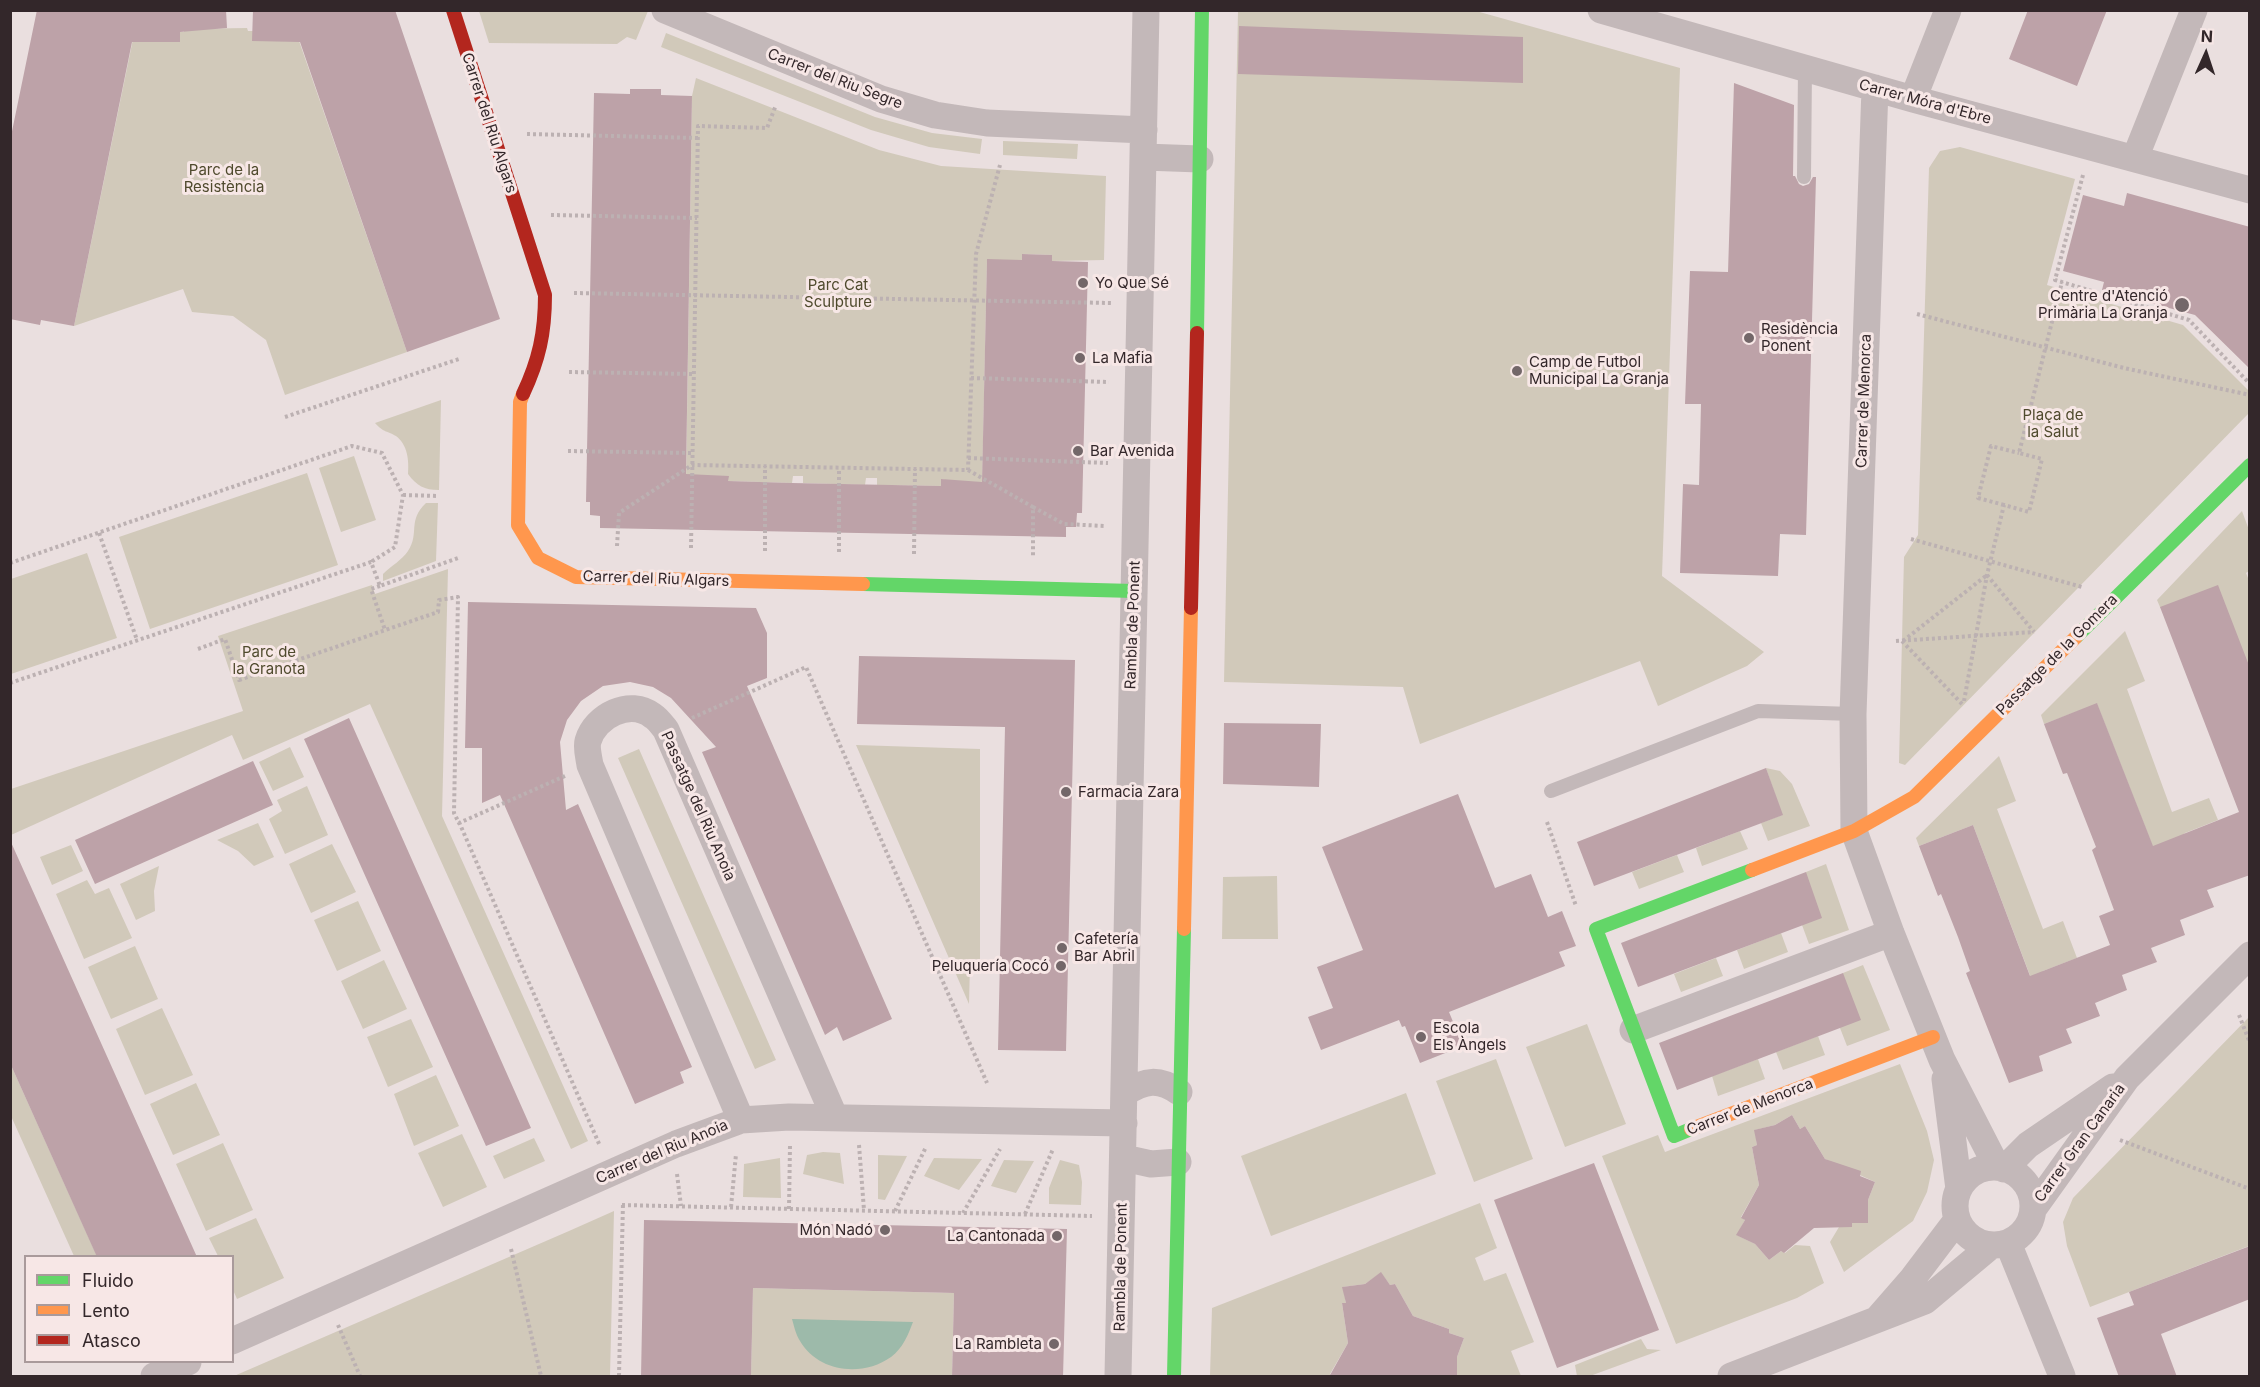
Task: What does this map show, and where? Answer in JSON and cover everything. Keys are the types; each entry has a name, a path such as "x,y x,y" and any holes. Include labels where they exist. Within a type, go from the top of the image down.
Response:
{"street":[{"name":"Carrer del Riu Algars","path":"453,10 545,295 544,327 536,366 520,402 518,525 538,558 576,577 1134,591"},
{"name":"Rambla de Ponent","path":"1118,1377 1146,10"},
{"path":"1174,1377 1194,491 1202,10"},
{"name":"Carrer Móra d'Ebre","path":"1601,10 1913,99 2250,190"},
{"path":"1913,99 1948,10"},
{"path":"2135,158 2194,10"},
{"name":"Carrer del Riu Segre","path":"670,12 881,99 935,115 987,123 1144,130"},
{"name":"Carrer de Menorca","path":"1875,88 1853,714 1854,831 1891,933 1938,1048 2000,1168"},
{"path":"1144,157 1200,159"},
{"name":"Passatge de la Gomera","path":"1854,831 1914,797 2250,465"},
{"name":"Passatge del Riu Anoia","path":"741,1120 590,765 587,743 595,725 612,712 632,709 652,714 666,730 835,1118"},
{"name":"Carrer de Menorca","path":"1854,831 1596,929 1674,1136 1938,1048"},
{"path":"1633,1029 1891,933"},
{"name":"Carrer Gran Canaria","path":"2034,1208 2127,1078 2250,955"},
{"name":"Carrer de Menorca","path":"1938,1048 1959,1189"},
{"name":"Carrer Gran Canaria","path":"2000,1168 2028,1145 2127,1078"},
{"path":"1125,1093 1137,1085 1152,1083 1167,1084 1179,1092"},
{"name":"Carrer del Riu Anoia","path":"234,1340 676,1144 741,1120 835,1118 1124,1123"},
{"path":"1124,1158 1151,1164 1178,1162"},
{"path":"1731,1377 1925,1301 2000,1244 2021,1235 2030,1223 2034,1208 2032,1194 2024,1180 2012,1171 2000,1168 1981,1169 1968,1177 1959,1189 1955,1205 1957,1220 1965,1233 1977,1242 2000,1244"},
{"path":"1875,1320 1913,1278 1957,1220"},
{"path":"2000,1244 2062,1377"},
{"path":"154,1377 186,1363"}],"lane":[{"path":"1804,177 1805,68"},
{"path":"1551,791 1758,711 1853,714"}],"path":[{"path":"690,559 698,126 767,128 776,105"},
{"path":"526,134 698,138"},
{"path":"968,470 976,254 1000,165"},
{"path":"2083,175 2055,280 2189,320 2250,384"},
{"path":"542,214 697,218"},
{"path":"2019,453 2062,282"},
{"path":"568,292 1111,303"},
{"path":"1917,314 2124,368 2250,395"},
{"path":"285,417 459,359"},
{"path":"569,372 694,374"},
{"path":"971,378 1109,382"},
{"path":"10,563 352,446 382,453 403,495 395,547 371,562 10,682"},
{"path":"1991,446 2042,459 2029,512 2004,505 1978,498 1991,446"},
{"path":"568,451 692,453"},
{"path":"968,458 1108,463"},
{"path":"617,556 619,513 692,465 968,470 1065,524 1105,526"},
{"path":"765,466 765,561"},
{"path":"839,468 839,562"},
{"path":"914,563 915,469"},
{"path":"403,495 439,496"},
{"path":"1902,641 1963,705 1987,575 2004,505"},
{"path":"1033,507 1033,566"},
{"path":"99,532 137,640"},
{"path":"1911,539 2089,589"},
{"path":"385,630 371,590 459,558"},
{"path":"371,562 380,586"},
{"path":"1896,641 2034,632 1987,575"},
{"path":"1902,641 1987,575"},
{"path":"198,649 225,639 239,680 438,612 439,600 458,597 453,813 459,822 600,1146"},
{"path":"683,722 806,667 987,1083"},
{"path":"459,822 571,773"},
{"path":"1547,822 1576,907"},
{"path":"2240,1015 2250,1043"},
{"path":"2120,1140 2250,1189"},
{"path":"789,1209 790,1145"},
{"path":"860,1145 864,1210"},
{"path":"895,1211 926,1146"},
{"path":"963,1213 1000,1148"},
{"path":"1025,1214 1053,1149"},
{"path":"731,1207 736,1154"},
{"path":"677,1174 681,1206"},
{"path":"619,1377 623,1196"},
{"path":"622,1205 1092,1216"},
{"path":"511,1246 541,1377"},
{"path":"337,1324 360,1377"}],"green space":[{"path":"479,10 648,11 636,40 627,37 617,44 489,43"},
{"path":"1238,11 1476,11 1680,68 1662,576 1764,652 1747,666 1658,706 1640,661 1420,744 1403,687 1224,682"},
{"name":"Parc de la Resistència","path":"247,28 248,31 253,31 253,41 298,38 407,352 285,395 266,340 233,316 192,312 183,289 74,326 133,39 179,42 180,32 184,32 184,29"},
{"path":"666,33 875,117 932,133 982,139 980,154 929,147 871,130 661,47"},
{"name":"Parc Cat Sculpture","path":"696,78 879,150 941,166 1106,176 1104,260 1052,261 1052,255 1023,254 1022,260 987,260 982,488 941,479 941,486 877,485 877,478 866,478 865,485 803,483 803,476 793,476 792,483 728,481 728,476 686,480 692,96"},
{"path":"1003,141 1078,144 1077,159 1003,155"},
{"name":"Plaça de la Salut","path":"1960,147 2075,179 2047,285 2183,325 2249,391 2249,413 1905,765 1899,763 1904,557 1918,535 1929,168 1940,151"},
{"path":"441,400 439,490 434,490 421,487 411,478 408,474 408,459 403,444 396,436 375,423"},
{"path":"354,456 376,520 341,532 319,468"},
{"path":"307,473 338,565 150,629 119,537"},
{"path":"426,503 438,503 436,561 383,581 383,574 408,551 413,538 415,521 420,509"},
{"path":"2242,511 2249,530 2249,571 2246,573 2250,583 2249,668 2160,607 2157,600"},
{"path":"87,553 117,638 11,674 11,579"},
{"name":"Parc de la Granota","path":"448,569 442,816 588,1141 571,1149 370,704 243,760 232,735 11,835 11,789 243,711 218,636 372,585 375,594"},
{"path":"2125,631 2145,681 2127,689 2172,812 2209,798 2218,820 2185,833 2158,860 2097,704 2044,724 2041,715"},
{"path":"856,745 980,749 980,963 970,963 969,1004"},
{"path":"290,747 304,777 273,791 259,762"},
{"path":"639,749 776,1060 755,1069 618,758"},
{"path":"1999,756 2016,801 1997,809 2043,929 2063,921 2077,958 2043,971 2034,986 1973,825 1919,846 1916,838"},
{"path":"1766,768 1780,771 1792,784 1810,826 1768,841 1761,823 1782,815"},
{"path":"307,786 328,835 285,854 269,819 282,811 277,800"},
{"path":"258,823 274,857 254,866 238,851 217,840"},
{"path":"1740,831 1748,849 1702,866 1696,848"},
{"path":"332,844 356,892 311,913 289,864"},
{"path":"71,845 83,871 52,885 40,857"},
{"path":"1677,855 1684,872 1639,889 1632,872"},
{"path":"1826,864 1849,930 1809,944 1802,925 1806,872"},
{"path":"159,866 154,891 155,911 136,920 120,884"},
{"path":"1277,876 1278,939 1222,939 1223,877"},
{"path":"87,880 95,894 109,888 132,938 84,959 56,894"},
{"path":"358,901 381,951 337,971 314,920"},
{"path":"1781,933 1788,952 1744,969 1737,950"},
{"path":"135,946 158,999 111,1019 88,967"},
{"path":"1716,958 1723,976 1681,992 1674,974"},
{"path":"384,960 407,1009 363,1029 341,981"},
{"path":"1863,965 1890,1030 1847,1046 1840,1028 1843,973"},
{"path":"162,1008 193,1075 145,1095 116,1029"},
{"path":"2249,1017 2249,1246 2090,1307 2067,1246 2063,1222 2073,1198"},
{"path":"411,1019 433,1067 388,1087 367,1037"},
{"path":"1587,1024 1626,1124 1565,1147 1526,1047"},
{"path":"1818,1036 1825,1055 1783,1070 1776,1052"},
{"path":"1496,1059 1533,1159 1474,1182 1436,1081"},
{"path":"1758,1059 1765,1079 1718,1096 1712,1076"},
{"path":"10,1063 97,1255 74,1255 11,1116"},
{"path":"1900,1064 1927,1131 1934,1160 1927,1192 1913,1221 1844,1272 1830,1242 1839,1227 1852,1227 1852,1223 1868,1223 1868,1200 1875,1182 1825,1159 1805,1126 1800,1129 1792,1115 1775,1125 1755,1130 1757,1145 1752,1147 1759,1185 1741,1217 1745,1220 1737,1235 1755,1244 1769,1260 1781,1251 1785,1253 1795,1245 1810,1246 1824,1283 1797,1298 1676,1344 1602,1156 1658,1135 1665,1152"},
{"path":"436,1075 459,1126 414,1146 394,1094"},
{"path":"196,1083 220,1135 173,1155 150,1104"},
{"path":"1406,1093 1436,1174 1271,1236 1241,1156"},
{"path":"462,1134 487,1187 443,1207 418,1153"},
{"path":"534,1138 545,1161 504,1179 493,1156"},
{"path":"223,1143 253,1210 206,1231 176,1164"},
{"path":"823,1152 840,1153 844,1184 803,1174 807,1155"},
{"path":"878,1155 907,1156 885,1200 878,1199"},
{"path":"780,1158 781,1198 743,1197 744,1164"},
{"path":"934,1158 982,1159 959,1190 924,1176"},
{"path":"1004,1160 1034,1161 1016,1193 991,1186"},
{"path":"1060,1160 1079,1165 1082,1182 1081,1205 1049,1204 1049,1188"},
{"path":"1480,1203 1497,1248 1475,1258 1484,1281 1506,1273 1534,1342 1511,1351 1521,1376 1457,1376 1457,1357 1464,1338 1449,1333 1449,1329 1413,1316 1395,1284 1390,1285 1381,1273 1365,1284 1343,1287 1346,1303 1342,1303 1348,1343 1330,1374 1334,1376 1210,1376 1212,1308"},
{"path":"614,1211 610,1376 234,1376 569,1231"},
{"path":"256,1218 284,1278 237,1299 234,1292 234,1255 218,1255 209,1238"},
{"path":"753,1288 954,1293 952,1376 751,1376"},
{"path":"1641,1339 1647,1349 1661,1350 1590,1376 1577,1376 1575,1365"}],"shaded area":[{"path":"792,1319 913,1322 902,1345 891,1357 868,1367 855,1369 842,1368 818,1360 800,1341"}],"building":[{"path":"37,10 226,10 227,28 180,32 180,42 132,42 74,326 41,320 40,325 10,319 10,141"},
{"path":"253,10 395,10 500,319 407,352 300,42 252,41"},
{"path":"2028,10 2107,10 2077,86 2009,59"},
{"path":"1239,26 1523,37 1523,83 1238,74"},
{"name":"Residència Ponent","path":"1734,83 1794,105 1793,176 1803,186 1816,177 1806,535 1780,534 1778,576 1680,573 1683,484 1699,485 1701,404 1685,404 1690,271 1728,272"},
{"path":"630,89 661,89 661,95 692,96 686,474 729,476 728,481 792,483 941,486 941,479 982,482 987,259 1022,260 1022,254 1052,255 1052,261 1088,262 1082,513 1077,513 1076,527 1066,527 1066,537 600,528 600,516 590,515 590,502 586,502 594,93 630,94"},
{"name":"Centre d'Atenció Primària La Granja","path":"2127,193 2250,227 2250,369 2195,315 2102,290 2104,282 2063,271 2083,195 2124,206"},
{"path":"2218,585 2250,668 2250,875 2207,890 2214,907 2180,920 2185,935 2151,948 2157,962 2122,975 2127,990 2095,1003 2100,1016 2066,1029 2072,1043 2039,1056 2043,1071 2009,1083 1966,973 1970,971 1958,937 1941,894 1938,896 1919,846 1973,825 2030,976 2110,945 2099,916 2114,910 2092,850 2096,847 2067,773 2063,774 2044,724 2097,703 2153,846 2239,812 2160,607"},
{"path":"468,602 756,608 767,633 767,678 747,686 892,1019 843,1041 837,1027 825,1035 702,752 716,747 671,698 653,687 630,682 603,686 581,701 567,720 560,742 566,810 578,804 692,1067 680,1072 684,1083 635,1104 500,795 482,803 482,748 465,748"},
{"path":"859,656 1075,660 1066,1051 998,1050 1005,727 857,724"},
{"path":"349,718 531,1128 486,1146 304,739"},
{"path":"1224,723 1321,724 1319,787 1223,784"},
{"path":"253,761 273,805 95,884 75,840"},
{"path":"1766,768 1783,815 1594,886 1577,842"},
{"path":"1458,794 1495,888 1531,874 1548,917 1562,911 1576,946 1559,952 1565,966 1449,1012 1463,1046 1420,1063 1405,1026 1402,1027 1399,1020 1321,1050 1308,1017 1333,1008 1317,967 1363,950 1322,847"},
{"path":"10,840 196,1255 96,1255 10,1063"},
{"path":"1806,872 1822,918 1638,987 1621,943"},
{"path":"1843,973 1861,1020 1677,1090 1659,1043"},
{"path":"1792,1115 1800,1129 1805,1126 1825,1159 1861,1171 1860,1176 1875,1182 1868,1200 1868,1223 1852,1223 1852,1227 1814,1228 1784,1253 1781,1251 1769,1260 1755,1244 1736,1235 1745,1220 1741,1218 1759,1185 1752,1147 1757,1145 1754,1130 1775,1125"},
{"path":"1594,1163 1659,1330 1557,1368 1494,1200"},
{"path":"644,1220 1067,1229 1063,1377 952,1377 954,1293 753,1288 751,1377 641,1377"},
{"path":"2250,1246 2250,1299 2161,1334 2177,1377 2119,1377 2097,1318 2134,1305 2129,1292"},
{"path":"1381,1272 1390,1285 1395,1284 1413,1316 1449,1329 1449,1333 1464,1338 1457,1357 1457,1377 1329,1377 1348,1343 1342,1303 1346,1303 1342,1287 1365,1284"}],"traffic: fast":[{"path":"1197,333 1202,10"},
{"path":"2076,637 2250,465"},
{"path":"863,584 1134,591"},
{"path":"1691,1129 1674,1136 1596,929 1752,870"},
{"path":"1174,1376 1184,929"}],"traffic: slow":[{"path":"523,394 520,402 518,525 538,558 576,577 863,584"},
{"path":"1184,929 1191,608"},
{"path":"1752,870 1854,831 1914,797 2076,637"},
{"path":"1691,1129 1933,1037"}],"traffic: jam":[{"path":"453,10 545,295 540,346 523,394"},
{"path":"1191,608 1197,333"}],"place":[{"name":"Yo Que Sé","path":"1083,283"},
{"name":"Centre d'Atenció Primària La Granja","path":"2182,305"},
{"name":"Residència Ponent","path":"1749,338"},
{"name":"La Mafia","path":"1080,358"},
{"name":"Camp de Futbol Municipal La Granja","path":"1517,371"},
{"name":"Bar Avenida","path":"1078,451"},
{"name":"Farmacia Zara","path":"1066,792"},
{"name":"Cafetería Bar Abril","path":"1062,948"},
{"name":"Peluquería Cocó","path":"1061,966"},
{"name":"Escola Els Àngels","path":"1421,1037"},
{"name":"Món Nadó","path":"885,1230"},
{"name":"La Cantonada","path":"1057,1236"},
{"name":"La Rambleta","path":"1054,1344"}]}
